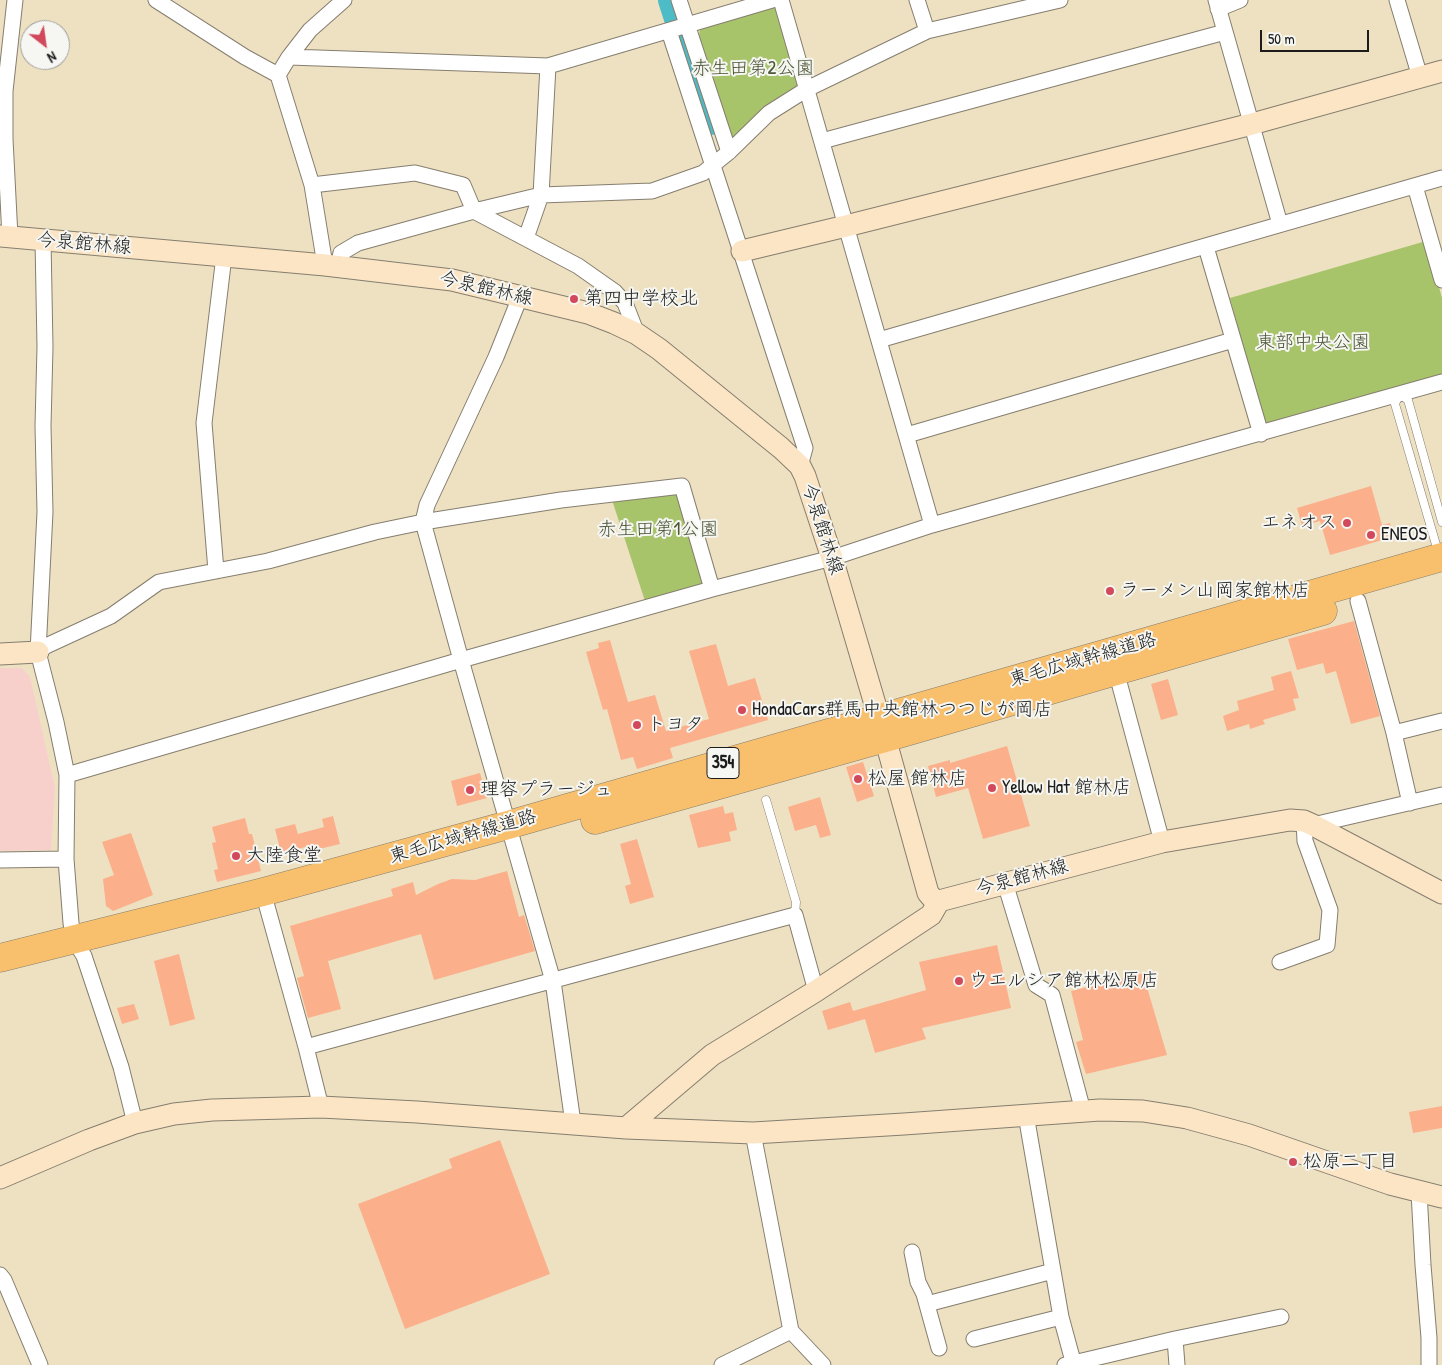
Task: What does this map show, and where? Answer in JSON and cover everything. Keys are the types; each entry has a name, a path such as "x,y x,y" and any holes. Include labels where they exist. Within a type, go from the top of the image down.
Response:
{"highway":[{"name":"東毛広域幹線道路","path":"0,976 79,948 266,901 882,728 1442,555"},
{"name":"東毛広域幹線道路","path":"882,728 1116,671 1442,577"},
{"name":"東毛広域幹線道路","path":"0,958 79,948"}],"street":[{"path":"5,237 5,91 15,0"},
{"path":"156,0 245,57 278,75 312,185 332,265"},
{"path":"278,75 310,30 344,0"},
{"path":"679,0 729,152"},
{"path":"289,57 548,66 772,0"},
{"path":"781,0 932,525"},
{"path":"917,0 927,31"},
{"path":"332,265 341,253 358,243 474,211 541,195 652,191 703,173 729,152 769,113 806,89 927,31 1060,0"},
{"path":"1240,0 1217,4 1280,224"},
{"path":"1396,0 1420,78"},
{"path":"668,31 742,250 805,448 800,466"},
{"path":"822,141 1225,32"},
{"path":"526,238 541,195 548,66"},
{"path":"742,250 846,226 1252,124 1442,71"},
{"path":"312,185 415,173 463,185 474,211 578,266 615,292 625,303 638,334"},
{"path":"879,340 1442,178"},
{"path":"1415,186 1442,280"},
{"name":"今泉館林線","path":"5,237 332,265 452,280 588,313 638,334 781,448 800,466 809,487 832,558 928,893 934,900 939,901 1162,842 1290,820 1309,823 1442,893"},
{"path":"44,240 45,347 43,426 45,512 38,652 67,775 66,859 71,923 120,1067 136,1123"},
{"path":"1206,247 1261,434"},
{"path":"216,571 204,423 224,256"},
{"path":"520,297 496,357 427,506 423,522 460,660 553,981 573,1123"},
{"path":"906,435 1233,340"},
{"path":"67,775 460,660 712,589 832,558 932,525 1442,382"},
{"path":"0,654 38,652 46,646 111,616 158,582 268,561 375,532 423,522 561,500 682,486 712,589"},
{"path":"1358,601 1394,733 1410,803"},
{"path":"1116,671 1162,842"},
{"path":"1394,733 1442,721"},
{"path":"1280,962 1327,945 1330,910 1305,841 1309,823 1442,795"},
{"path":"0,860 66,859"},
{"path":"1005,883 1036,985 1052,995 1083,1111"},
{"path":"266,901 321,1107"},
{"path":"626,1128 712,1055 816,991 931,915 939,901"},
{"path":"306,1047 795,915 816,991"},
{"path":"0,1178 89,1140 136,1123 174,1114 212,1110 321,1107 626,1128 753,1133 1100,1110 1143,1111 1187,1118 1249,1134 1346,1169 1419,1192 1442,1196"},
{"path":"1026,1115 1071,1364 1175,1339 1281,1317"},
{"path":"753,1133 791,1331 823,1365"},
{"path":"1419,1192 1423,1265 1427,1291 1430,1365"},
{"path":"912,1252 918,1282 924,1294 939,1348"},
{"path":"927,1304 1053,1271"},
{"path":"0,1275 4,1280 40,1365"},
{"path":"974,1339 1061,1317"},
{"path":"722,1365 791,1331"},
{"path":"1175,1339 1177,1365"}],"lane":[{"path":"1442,522 1408,400 1399,394 1395,404 1437,548 1442,555"},
{"path":"766,800 796,902 795,915"}],"shaded area":[{"path":"0,668 22,668 30,677 55,788 51,850 0,851"}],"green space":[{"name":"赤生田第2公園","path":"778,1 804,90 728,149 699,36 700,28"},
{"name":"東部中央公園","path":"1426,241 1442,298 1442,375 1270,425 1263,419 1230,298"},
{"name":"赤生田第1公園","path":"682,486 710,584 645,601 612,500"}],"building":[{"path":"1371,486 1382,525 1390,523 1393,537 1330,555 1320,521 1302,526 1297,508"},
{"path":"1354,621 1380,716 1351,724 1336,671 1326,674 1323,663 1297,670 1288,639"},
{"path":"610,640 628,702 655,695 666,731 709,719 689,651 716,644 728,686 755,678 768,720 670,748 673,758 637,769 633,757 621,760 607,709 603,710 586,652 599,648 598,643"},
{"path":"1291,671 1299,698 1293,699 1296,710 1263,720 1265,724 1250,729 1249,724 1227,731 1223,716 1239,710 1237,701 1274,690 1271,677"},
{"path":"1168,679 1178,715 1161,720 1151,684"},
{"path":"1007,746 1030,826 983,839 968,788 936,797 928,766 950,760 950,763"},
{"path":"863,762 874,796 857,802 846,767"},
{"path":"480,773 487,798 457,806 451,781"},
{"path":"820,797 831,835 820,838 816,825 795,831 788,807"},
{"path":"723,806 725,814 733,812 737,830 729,832 731,841 698,848 689,815"},
{"path":"333,816 340,844 315,850 314,845 281,853 275,829 295,824 298,834 324,827 322,819"},
{"name":"大陸食堂","path":"245,818 249,834 252,834 261,871 217,882 214,870 218,869 212,843 216,842 212,827"},
{"path":"131,833 153,895 113,911 106,906 103,879 114,875 102,842"},
{"path":"637,839 654,897 630,904 625,886 631,884 620,844"},
{"path":"507,871 519,917 524,915 535,951 434,980 421,934 328,961 341,1009 308,1018 297,978 304,976 290,926 393,896 391,889 413,882 416,895 452,879 475,880"},
{"path":"997,945 1011,1008 922,1028 926,1039 875,1053 865,1019 828,1030 822,1011 850,1002 853,1011 926,990 919,962"},
{"path":"179,954 195,1019 170,1026 154,961"},
{"path":"1148,972 1152,982 1146,984 1167,1055 1086,1074 1076,1042 1083,1040 1071,991"},
{"path":"134,1004 139,1019 122,1024 117,1008"},
{"path":"1442,1106 1442,1128 1413,1133 1409,1112"},
{"path":"500,1140 550,1274 405,1329 358,1204 452,1168 449,1159"}],"waterway":[{"path":"671,0 710,122"}],"place":[{"name":"第四中学校北","path":"574,299"},
{"name":"エネオス","path":"1347,523"},
{"name":"ENEOS","path":"1371,535"},
{"name":"ラーメン山岡家館林店","path":"1110,591"},
{"name":"HondaCars群馬中央館林つつじが岡店","path":"742,710"},
{"name":"トヨタ","path":"637,725"},
{"name":"松屋 館林店","path":"858,779"},
{"name":"Yellow Hat 館林店","path":"992,788"},
{"name":"理容プラージュ","path":"470,790"},
{"name":"大陸食堂","path":"236,856"},
{"name":"ウエルシア館林松原店","path":"959,981"},
{"name":"松原二丁目","path":"1293,1162"}]}
